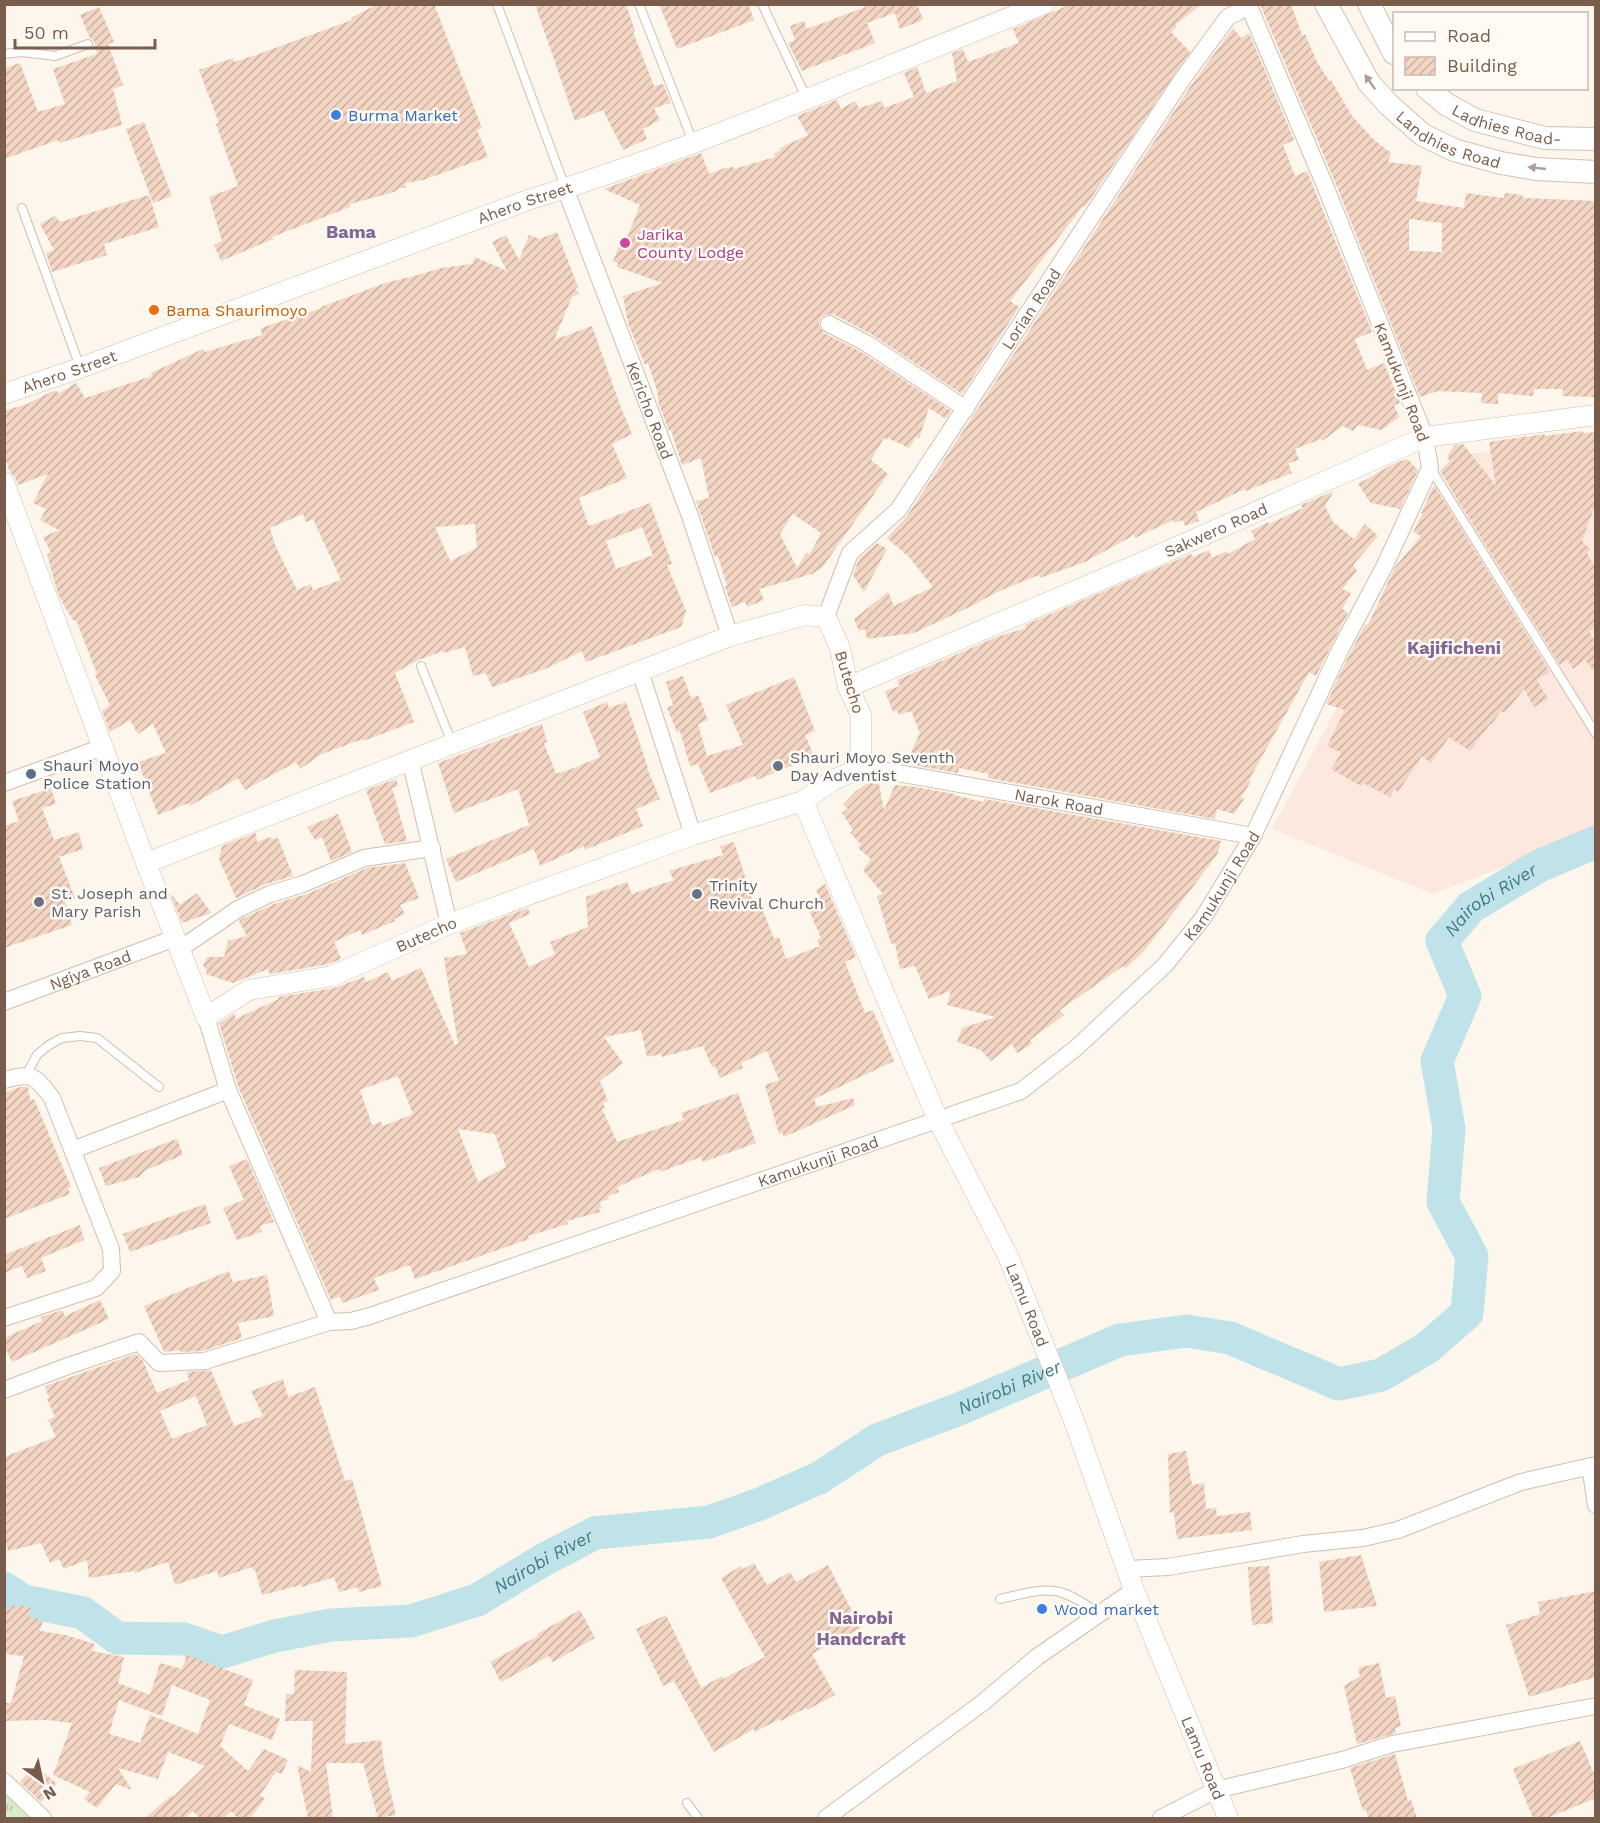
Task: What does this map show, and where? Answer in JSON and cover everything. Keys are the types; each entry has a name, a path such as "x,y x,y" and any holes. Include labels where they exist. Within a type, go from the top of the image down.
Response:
{"main road":[{"name":"Landhies Road","path":"1326,4 1369,83 1389,105 1423,135 1454,150 1501,163 1536,169 1596,172"},
{"path":"1369,4 1393,49"},
{"name":"Ladhies Road-","path":"1429,90 1446,104 1475,120 1545,138 1596,139"}],"street":[{"name":"Ahero Street","path":"4,394 80,368 528,200 693,142 807,99 1023,8 1044,4"},
{"name":"Lorian Road","path":"826,617 850,553 898,510 1181,81 1228,17 1248,6"},
{"name":"Kamukunji Road","path":"4,1390 139,1342 159,1363 205,1361 329,1322 351,1321 1021,1091 1077,1048 1165,965 1203,918 1252,836 1430,468 1425,437 1326,188 1248,6"},
{"name":"Kericho Road","path":"565,188 689,513 730,636"},
{"path":"829,324 866,343 966,409"},
{"name":"Sakwero Road","path":"848,687 1143,562 1425,437 1596,415"},
{"path":"4,482 146,863 207,1017 228,1090 329,1322"},
{"path":"146,863 730,636 805,615 826,617"},
{"name":"Butecho","path":"207,1017 249,990 332,976 450,924 693,835 803,801 833,780 864,766 861,754 861,715 848,687 840,648 826,617"},
{"path":"640,671 693,835"},
{"path":"4,783 103,747"},
{"path":"410,759 450,924"},
{"name":"Narok Road","path":"864,766 1252,836"},
{"name":"Lamu Road","path":"803,801 938,1120 1008,1256 1074,1418 1134,1590 1228,1818"},
{"name":"Ngiya Road","path":"5,1001 178,943 238,909 270,894 303,884 364,858 432,848"},
{"path":"4,1080 26,1075 38,1080 52,1098 111,1250 112,1271 96,1288 4,1318"},
{"path":"73,1150 228,1090"},
{"path":"1127,1569 1168,1567 1303,1544 1363,1538 1398,1530 1521,1482 1593,1466 1596,1505"},
{"path":"826,1818 981,1704 1037,1657 1134,1590"},
{"path":"1161,1818 1216,1790 1342,1760 1392,1744 1596,1706"},
{"path":"4,1781 43,1818"}],"lane":[{"path":"497,4 565,188"},
{"path":"639,4 693,142"},
{"path":"762,4 807,99"},
{"path":"4,54 22,52 55,56 88,44"},
{"path":"22,208 80,368"},
{"path":"1430,468 1596,734"},
{"path":"421,666 452,744"},
{"path":"26,1075 38,1055 49,1045 63,1038 80,1036 97,1038 159,1087"},
{"path":"1000,1599 1045,1589 1065,1592 1099,1614"},
{"path":"687,1803 698,1818"}],"shaded area":[{"path":"1595,441 1595,828 1587,834 1433,894 1272,829 1467,463 1468,454"}],"green space":[{"path":"5,1791 32,1818 5,1818"}],"building":[{"name":"Burma Market","path":"378,4 434,4 482,128 477,130 488,157 423,180 405,183 406,188 350,204 350,207 272,237 273,239 221,261 214,245 222,241 209,197 238,186 216,124 219,123 199,70 233,58 234,62 253,56 352,20 351,18"},
{"path":"535,4 626,4 635,31 633,32 654,86 663,84 671,103 654,108 660,120 643,129 647,139 623,150 603,110 575,121"},
{"path":"659,4 748,4 754,20 677,49"},
{"path":"873,4 917,4 923,20 900,29 895,13 867,23 875,43 802,71 788,43 795,40 790,26 804,21 807,29"},
{"path":"1071,4 1202,4 1176,24 1177,26 1171,32 1190,52 1085,207 1083,206 1010,301 1019,307 962,394 871,334 833,314 824,315 820,319 819,325 824,333 861,352 951,411 946,419 929,408 919,439 916,437 909,448 884,438 871,460 888,474 822,568 812,574 759,589 764,600 747,607 745,602 732,607 718,556 715,557 696,501 709,498 701,458 682,465 671,430 669,431 659,404 648,363 645,365 628,323 623,296 663,283 617,267 618,263 613,261 621,241 625,243 640,205 604,189 701,153 709,174 725,168 733,167 734,169 775,157 774,154 781,150 780,148 808,135 797,116 837,100 841,109 855,101 859,108 882,101 884,108 914,97 904,73 917,67 926,93 957,81 952,53 963,49 968,62 1019,43 1013,29","holes":["793,514 821,533 810,554 806,553 797,568 780,534"]},
{"path":"1260,4 1291,4 1302,35 1305,34 1317,62 1330,82 1331,80 1352,116 1374,140 1391,153 1388,162 1422,166 1416,201 1464,208 1466,193 1504,198 1505,193 1523,195 1522,198 1596,201 1596,397 1562,396 1563,389 1534,389 1533,396 1498,393 1498,404 1481,403 1482,393 1438,391 1420,397 1336,184","holes":["1409,219 1442,223 1442,252 1409,251"]},
{"path":"99,7 114,42 108,44 123,85 113,89 122,125 59,143 58,140 4,159 4,68 20,63 38,112 65,104 53,69 97,54 94,41 90,38 80,15"},
{"path":"1233,28 1241,38 1249,33 1294,140 1283,145 1295,176 1307,171 1372,332 1355,339 1367,370 1384,363 1400,403 1394,405 1399,417 1382,430 1358,425 1353,431 1343,426 1322,441 1321,439 1295,449 1299,460 1288,463 1292,473 1246,491 1245,489 1196,512 1199,521 1185,526 1183,520 1174,523 1173,520 1135,538 1134,535 1085,562 1040,578 1039,575 997,592 914,633 867,639 865,629 859,631 854,619 888,592 894,606 933,587 909,557 887,538 907,516 1190,87"},
{"path":"144,122 172,196 153,203 126,129"},
{"path":"149,195 159,227 104,244 107,255 52,272 46,253 54,250 40,224 55,216 60,222"},
{"path":"557,232 579,294 572,297 554,340 592,326 632,434 612,444 627,478 579,498 589,526 650,503 672,564 667,565 686,611 681,627 586,662 582,651 545,669 492,687 486,673 473,676 465,647 443,653 443,651 418,660 395,673 414,722 322,754 300,769 296,762 245,790 238,778 190,806 189,803 158,815 138,762 166,753 153,724 138,734 130,720 110,732 102,711 110,705 95,675 97,674 76,620 74,621 58,594 47,554 51,553 43,537 59,530 40,520 46,509 33,503 48,474 18,485 4,455 4,411 27,404 53,391 57,391 58,394 76,383 85,398 152,376 151,373 203,349 205,352 262,335 261,328 322,308 385,283 442,268 472,264 475,257 507,271 492,242 506,235 519,260 529,235 540,239","holes":["303,514 306,522 313,519 341,580 313,590 311,584 297,590 275,545 270,528","475,524 477,548 450,561 435,527","642,527 653,555 616,569 606,541"]},
{"path":"1583,431 1583,433 1596,432 1596,503 1582,541 1591,550 1587,553 1596,569 1596,627 1589,631 1596,644 1596,674 1585,660 1573,669 1567,660 1560,665 1440,471 1450,461 1447,457 1454,445 1463,444 1496,486 1489,442"},
{"path":"1407,459 1418,470 1400,509 1371,503 1358,484 1393,464"},
{"path":"1434,485 1550,672 1537,680 1548,699 1534,707 1524,689 1505,713 1501,711 1470,751 1449,737 1431,763 1422,756 1398,792 1394,789 1390,797 1363,783 1361,786 1331,769 1341,753 1327,746 1345,710 1326,704 1349,655 1365,625 1369,623 1395,567 1421,536 1413,532"},
{"path":"1334,491 1325,506 1333,522 1354,539 1365,524 1378,536 1353,565 1357,571 1342,589 1351,593 1342,609 1348,613 1316,676 1309,672 1249,780 1251,781 1241,798 1244,799 1234,814 1217,809 1215,819 988,778 989,774 959,768 958,773 919,766 907,760 920,733 911,711 899,715 897,710 893,712 885,691 900,686 897,680 997,637 1026,628 1025,625 1191,554 1193,557 1209,550 1212,558 1227,551 1228,554 1255,539 1251,531 1303,508 1301,505"},
{"path":"877,543 887,549 864,592 853,575 859,559"},
{"path":"683,676 691,698 698,695 708,720 698,724 707,756 743,745 726,705 794,677 815,731 805,735 814,756 757,780 755,776 710,793 698,764 690,766 680,731 677,732 667,708 673,705 666,682"},
{"path":"607,702 609,708 626,702 647,768 660,799 636,809 643,826 585,850 584,846 540,866 534,849 456,882 446,859 529,825 518,789 454,813 438,763 542,724 547,742 544,743 556,774 574,768 600,757 583,712"},
{"path":"396,779 398,786 392,788 407,841 385,844 366,790"},
{"path":"868,783 879,784 884,810 895,785 954,794 983,802 984,799 1221,841 1217,855 1145,950 1125,969 1123,966 1060,1010 1064,1015 1030,1040 1032,1044 1017,1053 1012,1044 991,1061 981,1050 957,1042 962,1028 996,1017 947,1005 951,991 929,999 915,966 900,969 895,943 891,944 877,896 883,894 863,870 871,859 858,848 861,844 850,833 853,830 842,813 848,809 843,805 856,791"},
{"path":"51,788 56,804 42,808 54,840 79,832 83,849 59,857 75,898 65,902 72,925 4,948 4,826 19,821 12,801"},
{"path":"338,814 352,852 331,861 322,837 315,840 307,827"},
{"path":"256,833 257,842 271,837 272,839 278,838 293,876 266,884 236,898 219,859 222,846"},
{"path":"734,842 754,905 760,903 774,939 779,937 786,959 820,946 817,940 821,938 808,908 822,902 816,890 825,884 856,957 845,962 865,1013 873,1010 894,1061 814,1099 817,1107 853,1098 855,1105 784,1137 782,1132 779,1134 765,1085 779,1080 767,1051 741,1063 743,1068 720,1078 715,1066 712,1067 703,1046 662,1057 661,1054 647,1057 641,1030 604,1037 623,1063 600,1081 608,1101 603,1103 605,1108 602,1109 617,1142 684,1120 681,1113 738,1093 756,1143 703,1162 701,1157 660,1172 659,1169 617,1187 619,1192 600,1202 600,1212 567,1221 568,1224 528,1236 529,1239 415,1279 410,1265 374,1278 379,1290 342,1303 340,1296 331,1300 238,1086 219,1023 235,1013 235,1019 279,999 278,997 334,988 364,977 366,982 388,972 392,981 421,968 455,1045 458,1044 444,958 467,954 460,933 528,908 530,914 509,923 529,967 555,954 550,942 588,927 586,897 627,882 632,894 674,880 669,871 723,855 720,846","holes":["398,1076 413,1114 383,1126 381,1122 372,1125 360,1090","458,1129 495,1134 506,1167 478,1182"]},
{"path":"405,863 419,898 400,905 405,914 394,919 395,921 362,935 360,930 334,942 341,959 329,964 270,974 268,969 233,983 206,974 207,971 203,965 207,957 224,957 228,941 247,936 239,921 243,918 367,868"},
{"path":"170,893 180,905 197,893 211,913 182,923"},
{"path":"20,1087 28,1087 30,1100 34,1099 71,1187 68,1189 70,1194 4,1219 4,1093"},
{"path":"177,1139 183,1155 146,1170 139,1177 106,1186 99,1168"},
{"path":"247,1159 274,1222 260,1226 262,1232 237,1240 223,1208 244,1200 229,1166"},
{"path":"205,1204 211,1223 130,1252 123,1234"},
{"path":"80,1225 84,1240 41,1258 46,1271 27,1278 22,1266 4,1273 4,1255"},
{"path":"229,1271 233,1282 267,1275 274,1316 238,1323 242,1338 203,1351 164,1352 144,1306"},
{"path":"100,1300 109,1319 12,1362 4,1345 4,1338 42,1321 41,1317 62,1310 65,1316"},
{"path":"136,1354 143,1361 157,1393 189,1380 187,1372 211,1370 234,1426 263,1416 251,1391 283,1379 288,1397 315,1387 345,1481 352,1479 382,1586 359,1592 358,1587 339,1592 334,1577 302,1587 301,1585 262,1595 255,1570 252,1567 219,1578 217,1571 175,1585 168,1562 134,1573 134,1571 89,1578 87,1560 64,1569 59,1559 50,1563 41,1543 8,1551 4,1538 4,1457 56,1437 48,1420 55,1417 47,1399 49,1398 45,1386","holes":["196,1396 207,1425 172,1439 160,1411"]},
{"path":"1186,1451 1192,1485 1204,1483 1206,1509 1216,1508 1217,1516 1250,1512 1252,1530 1177,1539 1174,1512 1170,1513 1168,1454"},
{"path":"1361,1555 1377,1606 1324,1612 1319,1562"},
{"path":"754,1563 767,1585 790,1572 796,1582 828,1565 861,1628 812,1654 835,1695 807,1710 806,1708 781,1721 780,1719 755,1732 754,1729 714,1752 674,1681 663,1686 636,1629 666,1615 701,1688 765,1657 721,1578 741,1566 743,1569"},
{"path":"1269,1566 1273,1623 1252,1625 1248,1567"},
{"path":"1596,1591 1596,1677 1529,1697 1506,1625 1540,1614 1538,1602"},
{"path":"11,1605 31,1607 28,1617 43,1620 40,1631 65,1635 95,1644 92,1651 124,1657 118,1683 150,1695 160,1663 182,1669 187,1655 253,1680 244,1705 280,1719 272,1740 229,1724 220,1746 248,1771 264,1749 288,1760 282,1774 276,1772 260,1795 265,1799 250,1818 238,1818 231,1811 224,1818 200,1818 193,1811 185,1818 145,1818 172,1795 173,1797 205,1766 168,1752 158,1779 118,1768 132,1790 116,1784 97,1808 84,1799 90,1792 53,1775 72,1723 47,1720 4,1721 4,1703 11,1703 24,1656 4,1654 4,1608 11,1610","holes":["172,1685 210,1700 198,1734 150,1715 140,1743 109,1734 119,1700 162,1716"]},
{"path":"580,1610 595,1638 553,1662 549,1656 501,1682 490,1662"},
{"path":"1379,1663 1386,1698 1395,1696 1401,1726 1395,1728 1396,1733 1357,1744 1344,1686 1360,1676 1358,1668"},
{"path":"295,1670 347,1672 345,1744 381,1740 384,1765 396,1815 378,1818 363,1763 326,1763 333,1818 308,1818 297,1765 311,1772 313,1721 285,1721 286,1694 294,1694"},
{"path":"1580,1741 1596,1778 1596,1798 1547,1818 1533,1818 1513,1769"},
{"path":"1395,1754 1408,1801 1411,1800 1417,1818 1368,1818 1366,1809 1363,1811 1350,1768"},
{"path":"35,1765 57,1784 41,1802 20,1782"}],"waterway":[{"name":"Nairobi River","path":"4,1588 24,1601 83,1613 117,1638 184,1639 222,1652 275,1636 331,1625 411,1621 477,1600 545,1559 595,1533 709,1522 760,1504 819,1478 877,1440 959,1409 1120,1340 1187,1331 1230,1338 1339,1384 1381,1375 1427,1348 1467,1313 1472,1256 1443,1202 1449,1129 1437,1061 1465,996 1442,941 1471,907 1539,866 1596,842"}],"place":[{"name":"Burma Market","path":"336,115"},
{"name":"Jarika County Lodge","path":"625,243"},
{"name":"Bama Shaurimoyo","path":"154,310"},
{"name":"Shauri Moyo Seventh Day Adventist","path":"778,766"},
{"name":"Shauri Moyo Police Station","path":"31,774"},
{"name":"Trinity Revival Church","path":"697,894"},
{"name":"St. Joseph and Mary Parish","path":"39,902"},
{"name":"Wood market","path":"1042,1609"}],"district":[{"name":"Bama","path":"351,232"},
{"name":"Kajificheni","path":"1454,648"},
{"name":"Nairobi Handcraft","path":"861,1628"}]}
